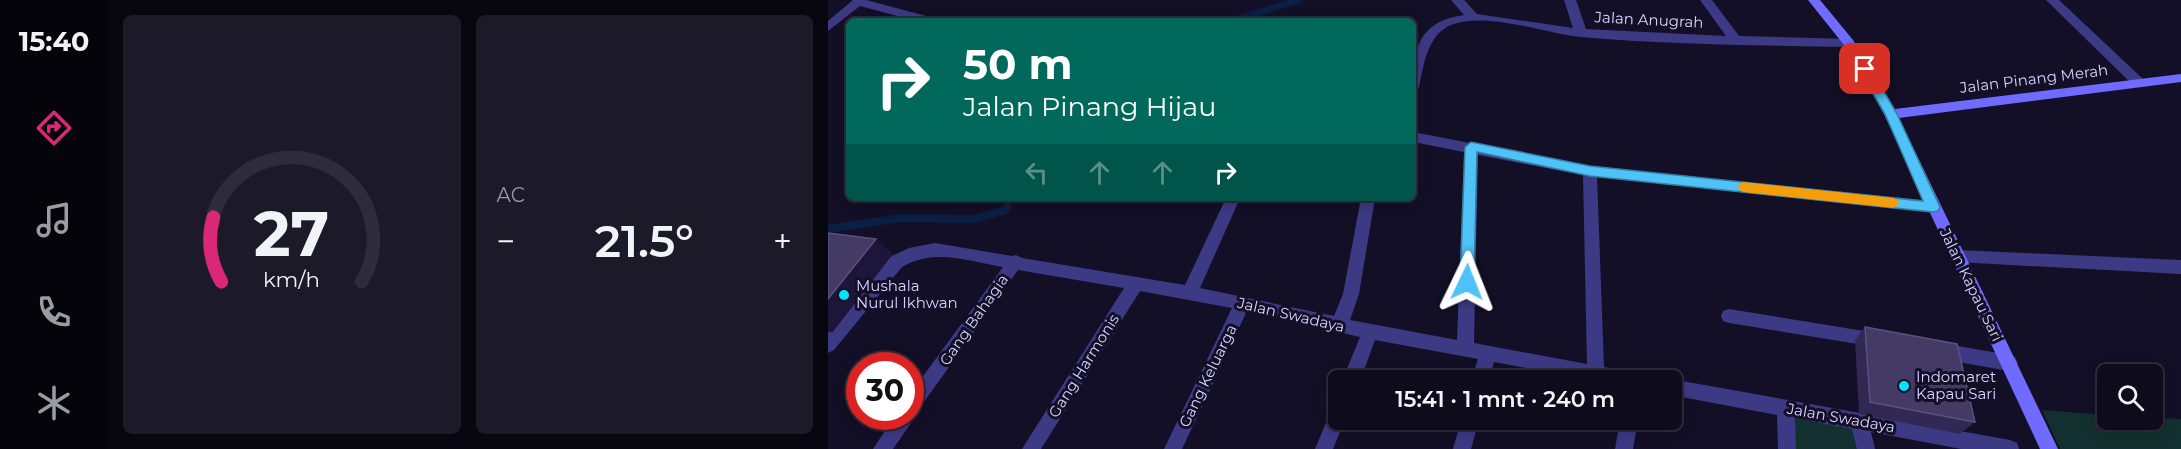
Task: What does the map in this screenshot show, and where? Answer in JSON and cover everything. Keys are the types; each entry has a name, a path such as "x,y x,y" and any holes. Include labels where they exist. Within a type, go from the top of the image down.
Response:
{"main road":[{"name":"Jalan Kapau Sari","path":"1814,0 1849,44 1891,114 2049,449"},
{"name":"Jalan Pinang Merah","path":"1891,114 2181,78"}],"street":[{"path":"1457,0 1474,18"},
{"path":"1570,0 1581,33"},
{"path":"1706,0 1736,40"},
{"path":"2052,0 2138,82"},
{"path":"828,27 859,1 919,18"},
{"name":"Jalan Anugrah","path":"1416,75 1424,42 1431,33 1448,22 1474,18 1581,33 1849,44"},
{"path":"1416,138 1590,171 1933,207"},
{"path":"1465,349 1471,147"},
{"path":"1590,171 1596,370"},
{"path":"1190,292 1232,201"},
{"path":"1340,326 1351,294 1367,201"},
{"name":"Jalan Swadaya","path":"828,345 897,262 906,255 925,249 943,249 1190,292 1370,332 1584,370"},
{"path":"1957,256 2181,267"},
{"name":"Gang Bahagia","path":"924,389 1016,261"},
{"name":"Gang Harmonis","path":"1031,449 1136,283"},
{"name":"Gang Keluarga","path":"1173,449 1243,303"},
{"path":"1729,316 1892,343"},
{"path":"1355,370 1370,332"},
{"path":"1927,349 2009,363"},
{"path":"1483,370 1488,354"},
{"name":"Jalan Swadaya","path":"1682,389 2010,449"},
{"path":"1786,408 1787,449"},
{"path":"1858,421 1866,449"},
{"path":"882,449 896,430"},
{"path":"1324,449 1332,430"},
{"path":"1462,449 1467,430"},
{"path":"1624,449 1627,430"}],"green space":[{"path":"1786,408 1859,421 1866,449 1787,449"},
{"path":"2042,410 2097,414 2097,430 2163,430 2163,418 2181,419 2181,449 2060,449"}],"building":[{"path":"828,233 876,239 828,299"},
{"name":"Indomaret Kapau Sari","path":"1865,327 1957,344 1975,422 1870,402"}],"waterway":[{"path":"1241,18 1299,0"},
{"path":"828,229 901,218 974,219 1006,210 1008,201"}],"slow traffic":[{"path":"1743,187 1894,203"}],"place":[{"name":"Mushala Nurul Ikhwan","path":"844,295"},
{"name":"Indomaret Kapau Sari","path":"1904,386"}],"route":[{"path":"1467,282 1471,147 1590,171 1933,207 1891,114 1865,69"}]}
